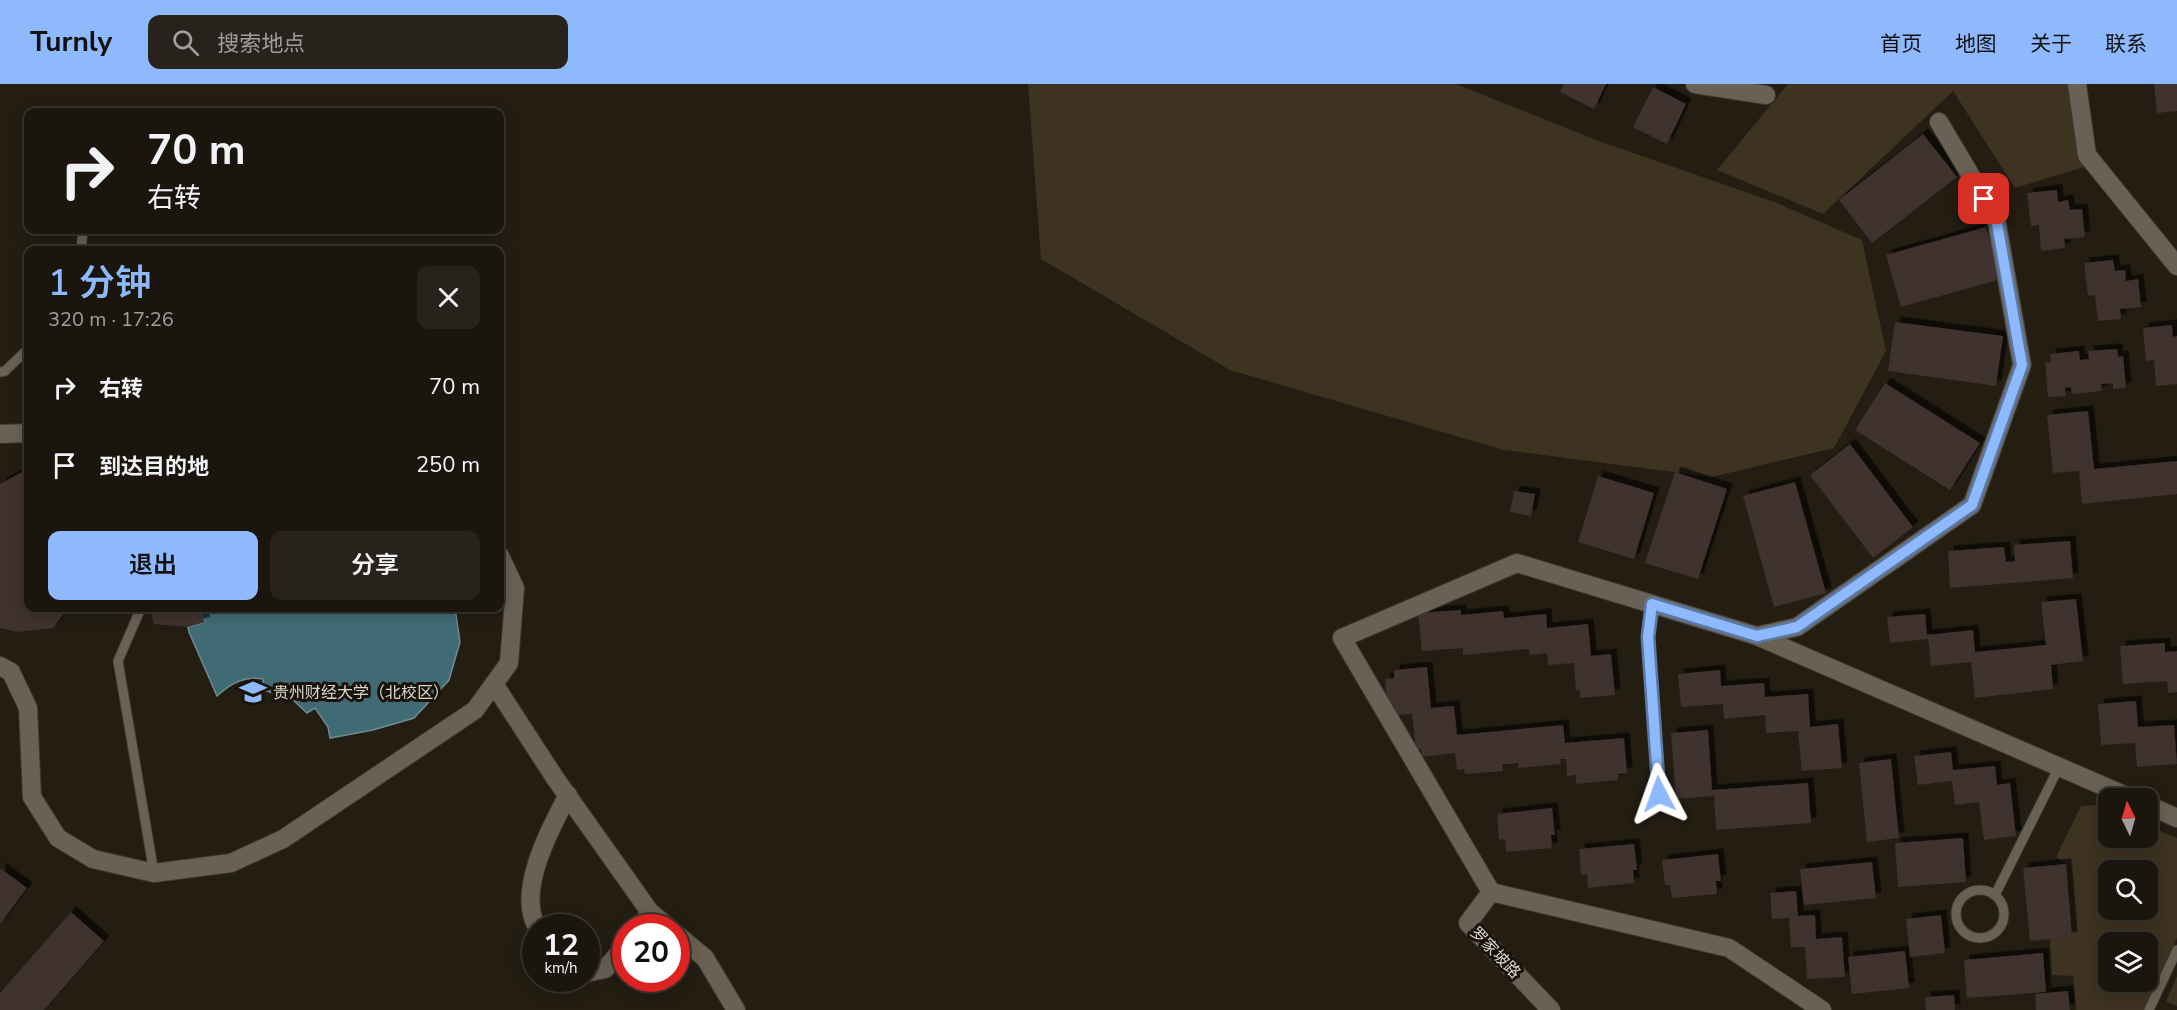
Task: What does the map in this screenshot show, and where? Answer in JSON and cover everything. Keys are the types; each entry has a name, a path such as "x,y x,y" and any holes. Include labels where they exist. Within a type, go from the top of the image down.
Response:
{"street":[{"path":"1695,84 1766,95"},
{"path":"2078,84 2087,155 2177,266"},
{"path":"1757,636 1797,627 1972,505 2022,365 1996,218 1939,122"},
{"path":"0,434 24,433"},
{"path":"1822,1010 1729,948 1491,892 1342,638 1517,563 1757,636 2109,788"},
{"path":"0,666 11,672 28,708 32,797 58,838 93,859 154,873 231,863 283,839 475,710 509,663 514,588 504,565"},
{"path":"494,684 568,795 641,914"},
{"path":"532,914 532,890 540,847 568,795"},
{"path":"2158,809 2177,818"},
{"name":"罗家坡路","path":"1491,892 1468,923 1551,1010"},
{"path":"690,946 705,958 736,1010"},
{"path":"600,970 605,969 612,961"}],"lane":[{"path":"0,372 5,371 24,353"},
{"path":"1652,604 1648,637 1659,794"},
{"path":"139,612 118,661 154,873"},
{"path":"1995,895 2060,767"},
{"path":"1981,890 1995,895 2004,909 2002,926 1996,932 1981,939 1965,933 1956,921 1961,899 1966,894 1981,890"},
{"path":"2149,1010 2177,950"}],"shaded area":[{"path":"1028,84 1456,84 1599,141 1777,203 1862,240 1886,351 1834,448 1712,477 1504,450 1230,370 1041,259"},
{"path":"1788,84 2073,84 2084,167 2015,188 1953,91 1823,214 1717,170"},
{"path":"2098,805 2098,848 2158,848 2158,830 2177,838 2177,938 2158,981 2158,932 2098,932 2098,992 2153,992 2145,1010 2076,1010 2073,976 2052,975 2050,939 2072,937 2066,864 2056,857 2081,806"},
{"path":"2177,976 2177,1006 2166,1001"}],"water":[{"path":"200,612 456,612 460,642 449,680 414,718 373,730 330,738 328,727 315,708 307,713 291,698 263,690 263,679 238,682 227,687 217,696 188,627 205,622"}],"building":[{"path":"1564,84 1606,84 1594,109 1560,92"},
{"path":"2154,84 2177,84 2177,111 2157,113"},
{"path":"1653,87 1686,104 1667,144 1633,127"},
{"path":"1923,134 1957,177 1872,243 1839,200"},
{"path":"2057,190 2058,202 2068,200 2070,210 2082,209 2085,237 2064,239 2065,248 2041,251 2039,225 2031,226 2027,193"},
{"path":"1986,227 2001,279 1901,307 1886,255"},
{"path":"2113,260 2115,271 2125,270 2126,281 2138,279 2141,307 2120,309 2121,319 2098,321 2095,295 2088,296 2084,263"},
{"path":"1895,322 2003,336 1996,386 1888,371"},
{"path":"2172,325 2173,337 2177,336 2177,384 2156,386 2154,360 2146,361 2143,328"},
{"path":"2117,349 2118,357 2123,356 2126,388 2113,389 2113,383 2101,384 2102,391 2072,394 2071,387 2065,388 2066,396 2048,397 2045,362 2051,362 2050,354 2079,351 2080,360 2089,359 2088,351"},
{"path":"1885,383 1980,443 1950,490 1855,430"},
{"path":"2088,411 2094,469 2177,461 2177,494 2082,504 2079,471 2053,473 2047,415"},
{"path":"1850,444 1913,527 1873,558 1810,475"},
{"path":"24,472 24,612 65,612 53,628 17,632 0,628 0,484"},
{"path":"1675,472 1727,489 1698,579 1645,563"},
{"path":"1598,476 1654,493 1634,559 1578,542"},
{"path":"1795,482 1826,593 1774,607 1743,496"},
{"path":"1514,491 1535,494 1531,516 1510,512"},
{"path":"2070,541 2073,578 1950,588 1948,551 2004,547 2006,562 2015,561 2014,545"},
{"path":"2076,599 2083,661 2051,665 2053,689 1975,698 1971,662 1931,666 1928,639 1890,643 1887,617 1925,614 1927,635 1973,630 1975,652 2046,645 2041,602"},
{"path":"1461,610 1461,615 1503,611 1504,618 1546,614 1547,628 1588,624 1591,656 1611,654 1615,695 1580,698 1580,690 1576,691 1574,663 1548,665 1547,653 1530,655 1529,649 1463,655 1463,648 1422,651 1418,613"},
{"path":"151,612 200,612 205,622 188,627 154,624"},
{"path":"2165,643 2165,652 2177,651 2177,692 2168,693 2167,681 2123,684 2120,646"},
{"path":"1427,667 1431,708 1454,706 1457,735 1563,725 1565,743 1624,738 1627,773 1618,774 1618,780 1576,784 1576,775 1567,776 1566,759 1560,759 1561,764 1518,768 1518,763 1502,765 1503,771 1465,774 1464,769 1457,770 1455,753 1422,757 1421,749 1416,750 1412,714 1396,715 1395,709 1388,710 1385,679 1394,678 1394,670"},
{"path":"1720,670 1721,686 1764,683 1765,697 1808,694 1810,727 1838,724 1842,768 1802,771 1798,731 1766,733 1765,715 1724,719 1723,704 1681,707 1678,674"},
{"path":"2136,701 2138,727 2174,725 2177,764 2137,767 2135,743 2101,745 2098,704"},
{"path":"1708,730 1712,790 1808,783 1811,823 1716,830 1714,796 1676,799 1671,733"},
{"path":"1951,752 1953,770 1995,766 1997,785 2010,783 2016,836 1984,840 1979,802 1955,805 1952,781 1918,785 1914,756"},
{"path":"1891,759 1899,838 1867,842 1859,763"},
{"path":"1552,808 1555,835 1551,835 1552,848 1506,852 1505,839 1499,840 1497,814"},
{"path":"1963,838 1966,882 1898,887 1895,843"},
{"path":"1634,844 1637,870 1633,870 1634,883 1588,888 1587,874 1581,875 1579,849"},
{"path":"1718,854 1721,881 1716,881 1717,894 1672,898 1670,885 1665,885 1662,860"},
{"path":"1872,862 1876,898 1804,905 1800,869"},
{"path":"2066,864 2072,937 2030,941 2023,868"},
{"path":"0,868 27,888 0,924"},
{"path":"1796,891 1798,916 1815,915 1816,939 1842,937 1845,977 1807,979 1805,947 1791,947 1789,918 1772,919 1770,893"},
{"path":"71,912 104,941 44,1010 0,1010 0,993"},
{"path":"1941,915 1945,953 1910,957 1906,919"},
{"path":"1905,951 1909,988 1852,994 1848,957"},
{"path":"2043,953 2046,992 1967,998 1964,960"},
{"path":"2068,991 2070,1010 2036,1010 2035,994"},
{"path":"1954,995 1955,1010 1926,1010 1925,997"}],"place":[{"name":"贵州财经大学（北校区）","path":"253,692"}],"route":[{"path":"1659,794 1648,637 1652,604 1757,636 1797,627 1972,505 2022,365 1996,218 1984,199"}]}
